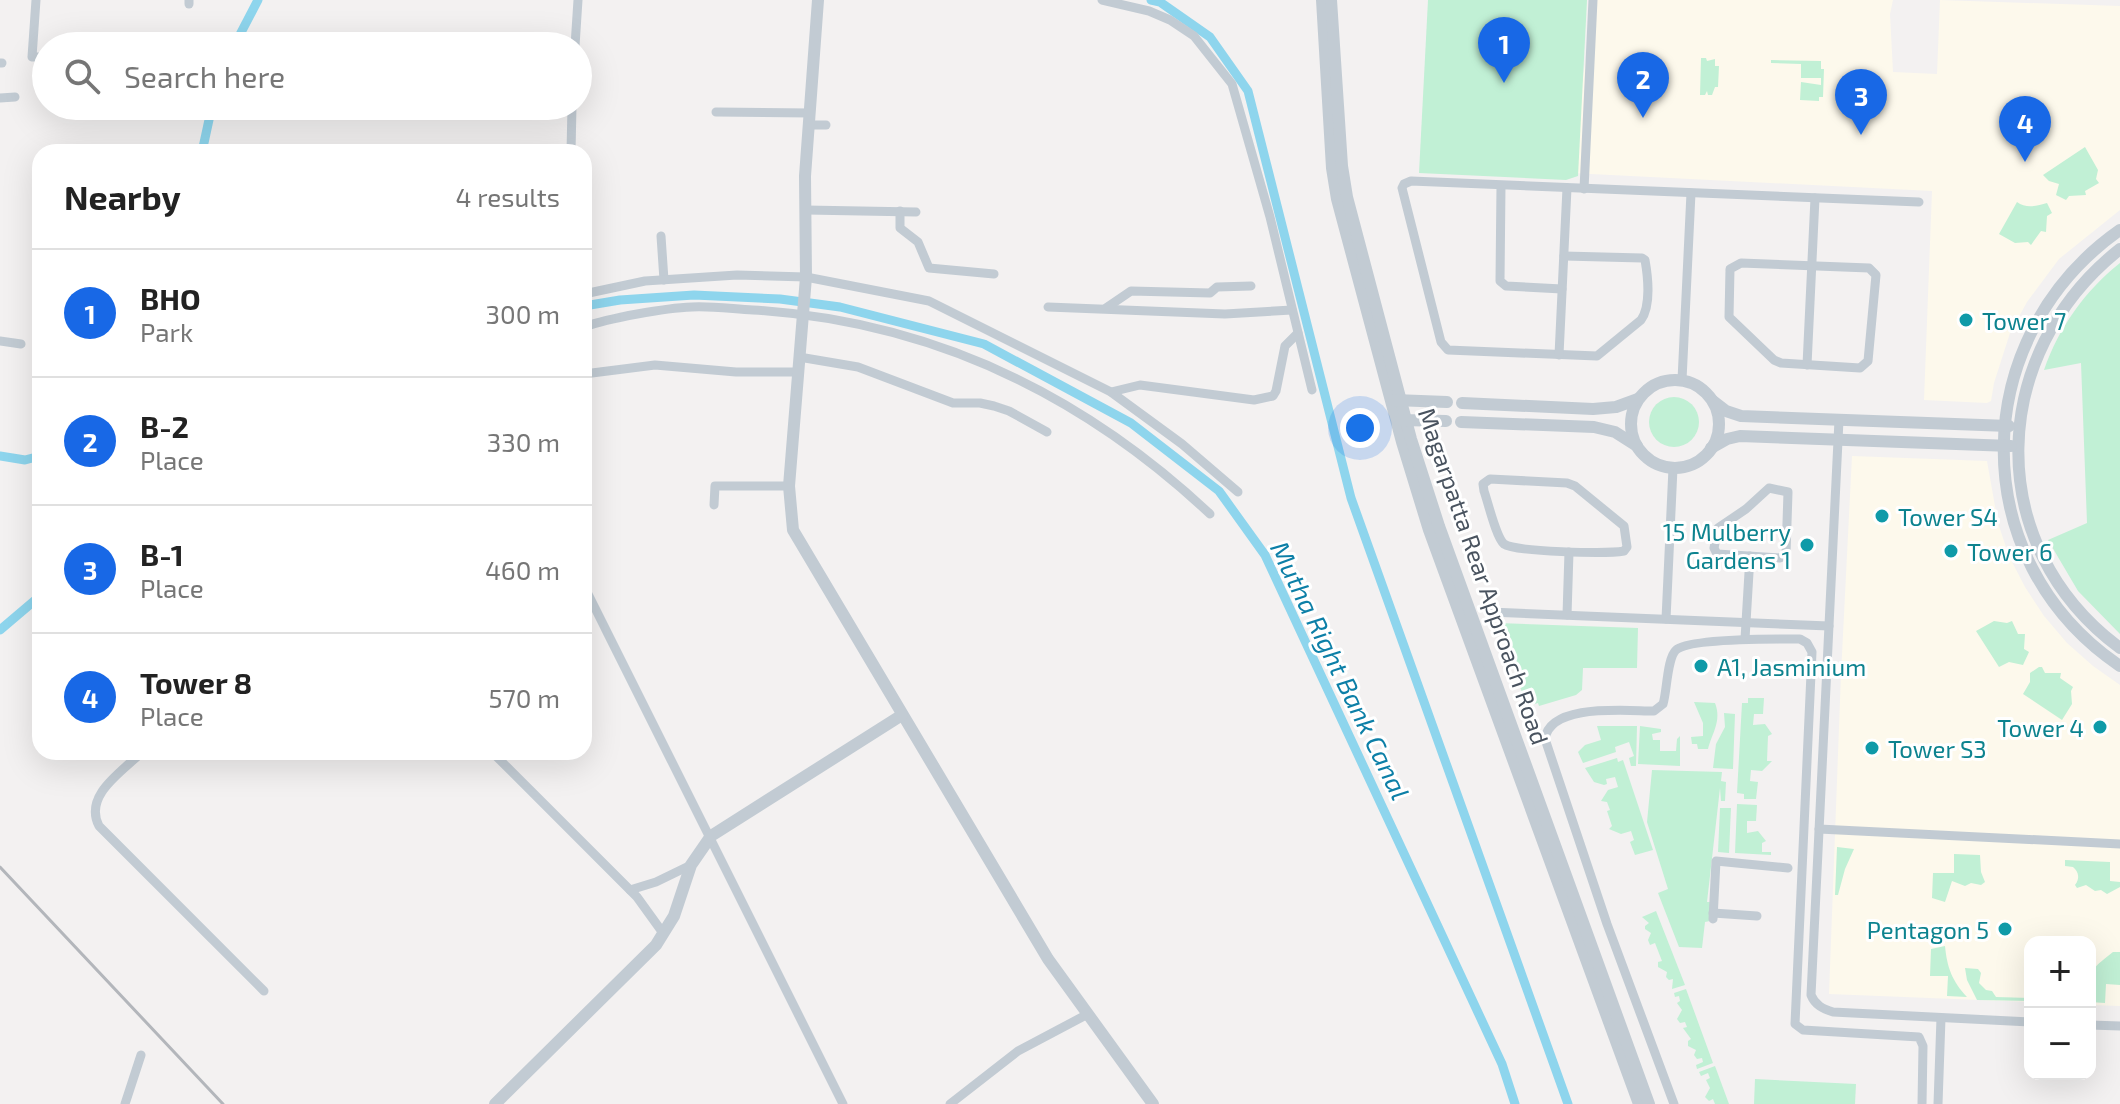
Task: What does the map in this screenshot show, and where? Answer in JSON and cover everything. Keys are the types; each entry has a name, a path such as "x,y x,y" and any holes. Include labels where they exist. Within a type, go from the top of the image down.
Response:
{"street":[{"path":"34,32 36,0"},
{"path":"576,32 578,0"},
{"path":"818,0 809,119 805,282 789,486 790,520 797,541 1048,959 1153,1104"},
{"path":"1102,0 1149,11 1170,20 1194,36 1232,84 1247,130 1312,390"},
{"name":"Magarpatta Rear Approach Road","path":"1322,0 1332,168 1337,199 1396,400"},
{"name":"Magarpatta Rear Approach Road","path":"1331,0 1342,166 1347,197 1429,530 1639,1104"},
{"path":"1584,189 1593,0"},
{"path":"0,98 15,97"},
{"path":"716,112 809,119 826,125"},
{"path":"571,144 572,120"},
{"path":"1564,256 1642,258 1647,266 1647,303 1641,320 1604,352 1589,357 1448,350 1441,342 1402,188 1411,181 1919,202"},
{"path":"1501,186 1500,281 1506,286 1562,289"},
{"path":"1559,355 1567,188"},
{"path":"1682,380 1687,193"},
{"path":"1807,365 1815,198"},
{"path":"806,210 916,212"},
{"path":"900,211 900,228 918,242 929,268 994,274"},
{"path":"2120,230 2071,272 2042,312 2026,341 2015,372 2003,446 2006,486 2013,519 2034,572 2067,620 2120,666"},
{"path":"661,236 664,280"},
{"path":"2120,249 2083,282 2047,333 2029,376 2019,427 2024,499 2044,558 2079,610 2120,648"},
{"path":"1734,265 1869,268 1876,275 1868,361 1860,368 1807,365 1774,360 1733,323 1728,309 1730,269 1734,265"},
{"path":"592,292 645,281 737,275 929,301 1111,392 1182,444 1238,492"},
{"path":"1103,310 1131,291 1210,293 1217,287 1251,286"},
{"path":"592,326 692,307 802,310 948,348 1022,382 1099,424 1178,484 1210,514"},
{"path":"1048,307 1225,314 1292,310"},
{"path":"1111,392 1140,385 1254,400 1267,399 1276,391 1285,346 1298,333"},
{"path":"0,341 21,344"},
{"path":"799,357 858,367 953,403 994,406 1047,432"},
{"path":"592,373 655,365 736,372 798,372"},
{"path":"1462,403 1593,409 1616,407 1638,399 1658,383 1682,380 1694,384 1726,411 1741,416 2019,427"},
{"path":"1637,446 1631,422 1638,399"},
{"path":"1396,400 1447,402"},
{"path":"1711,448 1719,425 1713,401"},
{"path":"1401,420 1446,421"},
{"name":"Magarpatta Rear Approach Road","path":"1401,420 1649,1104"},
{"path":"1839,420 1811,995 1814,1002 1833,1012 2024,1022"},
{"path":"1461,422 1594,427 1615,432 1637,446 1655,463 1673,468 1692,464 1711,448 1740,436 2019,446"},
{"path":"1666,619 1673,468"},
{"path":"1490,479 1567,483 1594,499 1624,526 1627,547 1624,551 1569,552 1504,543 1483,484 1490,479"},
{"path":"714,505 715,486 789,486"},
{"path":"1765,490 1785,490 1789,497 1786,554 1780,558 1750,556 1717,554 1714,548 1716,531 1765,490"},
{"path":"1567,615 1569,552"},
{"path":"1745,639 1750,556"},
{"path":"592,602 843,1104"},
{"path":"1490,612 1829,626"},
{"path":"1674,1104 1602,909 1545,739 1546,730 1554,720 1578,713 1654,711 1663,704 1671,658 1676,649 1745,639 1800,639 1807,643 1812,652 1795,1024 1803,1030 1919,1037 1923,1046 1922,1104"},
{"path":"495,1104 644,958 674,916 691,865 711,836 902,715"},
{"path":"134,760 99,794 93,809 95,819 264,991"},
{"path":"500,760 630,890 663,933"},
{"path":"1819,829 2120,844"},
{"path":"1757,916 1713,916 1716,861 1788,868"},
{"path":"630,890 656,882 691,865"},
{"path":"1801,873 1817,874"},
{"path":"950,1104 1018,1051 1086,1015"},
{"path":"1938,1104 1941,1018"},
{"path":"2096,1025 2120,1026"},
{"path":"125,1104 141,1055"}],"shaded area":[{"path":"1596,0 1893,0 1890,14 1893,72 1937,74 1940,0 2120,6 2120,210 2059,259 2027,302 2010,333 1991,401 1924,400 1932,191 1571,173 1567,170"},
{"path":"1852,456 1987,461 1998,523 2009,556 2025,587 2067,643 2120,685 2120,1006 2096,1005 2096,936 2024,936 2024,1002 1829,994"}],"green space":[{"path":"1428,0 1587,0 1578,176 1566,180 1419,173"},
{"path":"1701,58 1707,61 1715,59 1715,66 1719,66 1718,87 1712,95 1708,95 1707,91 1705,95 1700,95"},
{"path":"1771,60 1821,61 1821,69 1824,69 1823,97 1819,97 1819,101 1800,100 1801,82 1821,85 1821,78 1801,78 1801,64 1771,63"},
{"path":"2085,147 2098,170 2096,179 2099,183 2085,191 2086,195 2069,196 2066,200 2056,195 2059,184 2043,175"},
{"path":"2017,202 2028,206 2047,203 2052,213 2047,216 2046,232 2041,231 2031,245 2028,242 2015,243 1999,234"},
{"path":"2120,263 2120,634 2078,591 2048,540 2087,523 2081,363 2044,370 2057,339 2074,311 2095,285"},
{"path":"1674,397 1691,405 1699,422 1691,439 1674,447 1657,439 1649,422 1657,405"},
{"path":"1994,621 2012,621 2018,634 2025,634 2024,649 2029,652 2023,665 2009,662 1999,667 1976,631"},
{"path":"1498,623 1638,628 1637,668 1583,668 1582,690 1576,695 1529,706"},
{"path":"2039,667 2045,673 2061,673 2060,678 2073,687 2072,704 2062,720 2023,694 2030,682 2030,673"},
{"path":"1748,698 1764,698 1763,714 1754,714 1753,725 1765,724 1772,734 1768,736 1767,761 1772,761 1762,771 1751,770 1750,781 1758,782 1756,799 1744,799 1744,794 1737,793 1742,703 1748,703"},
{"path":"1694,702 1715,703 1717,709 1717,721 1708,749 1698,749 1697,744 1692,744 1691,737 1703,736 1703,723"},
{"path":"1724,713 1735,714 1733,769 1713,768 1716,744 1725,727"},
{"path":"1597,726 1637,726 1636,766 1631,766 1629,758 1634,756 1629,742 1615,747 1616,752 1583,763 1578,752 1585,745 1601,740"},
{"path":"1640,726 1661,729 1661,732 1652,734 1653,740 1660,740 1660,751 1676,751 1680,736 1680,766 1638,764"},
{"path":"1617,758 1618,762 1623,760 1653,850 1635,855 1630,842 1634,840 1631,831 1621,834 1609,829 1612,826 1607,811 1610,810 1607,802 1601,801 1608,790 1618,787 1615,777 1606,779 1607,784 1604,785 1594,782 1585,768"},
{"path":"1652,770 1722,772 1721,781 1726,782 1725,801 1721,801 1720,788 1707,902 1710,902 1710,921 1705,922 1702,948 1679,947 1658,893 1668,889 1647,822"},
{"path":"1737,804 1757,805 1756,821 1747,821 1747,833 1758,831 1766,841 1762,843 1762,852 1771,852 1771,855 1735,853"},
{"path":"1720,808 1731,808 1729,853 1718,852"},
{"path":"1837,847 1854,849 1838,895 1835,895"},
{"path":"1954,854 1980,855 1985,882 1965,886 1952,881 1945,902 1932,898 1933,873 1954,873"},
{"path":"2065,860 2110,862 2110,881 2120,882 2120,887 2107,894 2086,885 2077,888 2078,873 2073,867 2065,866"},
{"path":"1656,911 1685,985 1672,989 1673,979 1669,980 1667,972 1658,967 1658,962 1662,961 1655,943 1650,945 1648,940 1651,933 1645,929 1649,923 1642,917"},
{"path":"1945,946 1951,973 1967,997 1947,996 1948,976 1930,976 1931,949"},
{"path":"2113,952 2120,952 2120,985 2106,984 2105,1003 2096,1002 2096,967"},
{"path":"1965,968 1978,969 1981,973 1979,983 1996,997 2024,998 2024,1001 1977,1000"},
{"path":"1686,989 1713,1063 1697,1069 1696,1065 1703,1062 1702,1058 1697,1059 1694,1055 1696,1050 1688,1046 1691,1039 1683,1028 1687,1027 1685,1022 1680,1023 1677,1019 1682,1010 1677,1003 1679,996 1675,997 1674,993"},
{"path":"1715,1066 1729,1104 1715,1104 1713,1099 1709,1101 1705,1097 1710,1088 1706,1080 1710,1078 1708,1073 1701,1076 1699,1072"},
{"path":"1755,1079 1856,1084 1855,1104 1754,1104"}],"waterway":[{"path":"241,32 258,0"},
{"path":"1151,0 1160,2 1210,37 1248,91 1351,498 1568,1104"},
{"path":"204,144 209,120"},
{"name":"Mutha Right Bank Canal","path":"592,305 694,295 780,299 840,307 984,344 1131,423 1219,491 1265,555 1502,1064 1515,1104"},
{"path":"0,456 32,458"},
{"name":"Mutha Right Bank Canal","path":"0,630 32,603"}],"railway":[{"path":"0,867 223,1104"}],"place":[{"name":"BHO","path":"1504,83"},
{"name":"B-2","path":"1643,118"},
{"name":"B-1","path":"1861,135"},
{"name":"Tower 8","path":"2025,162"},
{"name":"Tower 7","path":"1966,320"},
{"name":"Tower S4","path":"1882,516"},
{"name":"15 Mulberry Gardens 1","path":"1807,545"},
{"name":"Tower 6","path":"1951,551"},
{"name":"A1, Jasminium","path":"1701,666"},
{"name":"Tower 4","path":"2100,727"},
{"name":"Tower S3","path":"1872,748"},
{"name":"Pentagon 5","path":"2005,929"}]}
